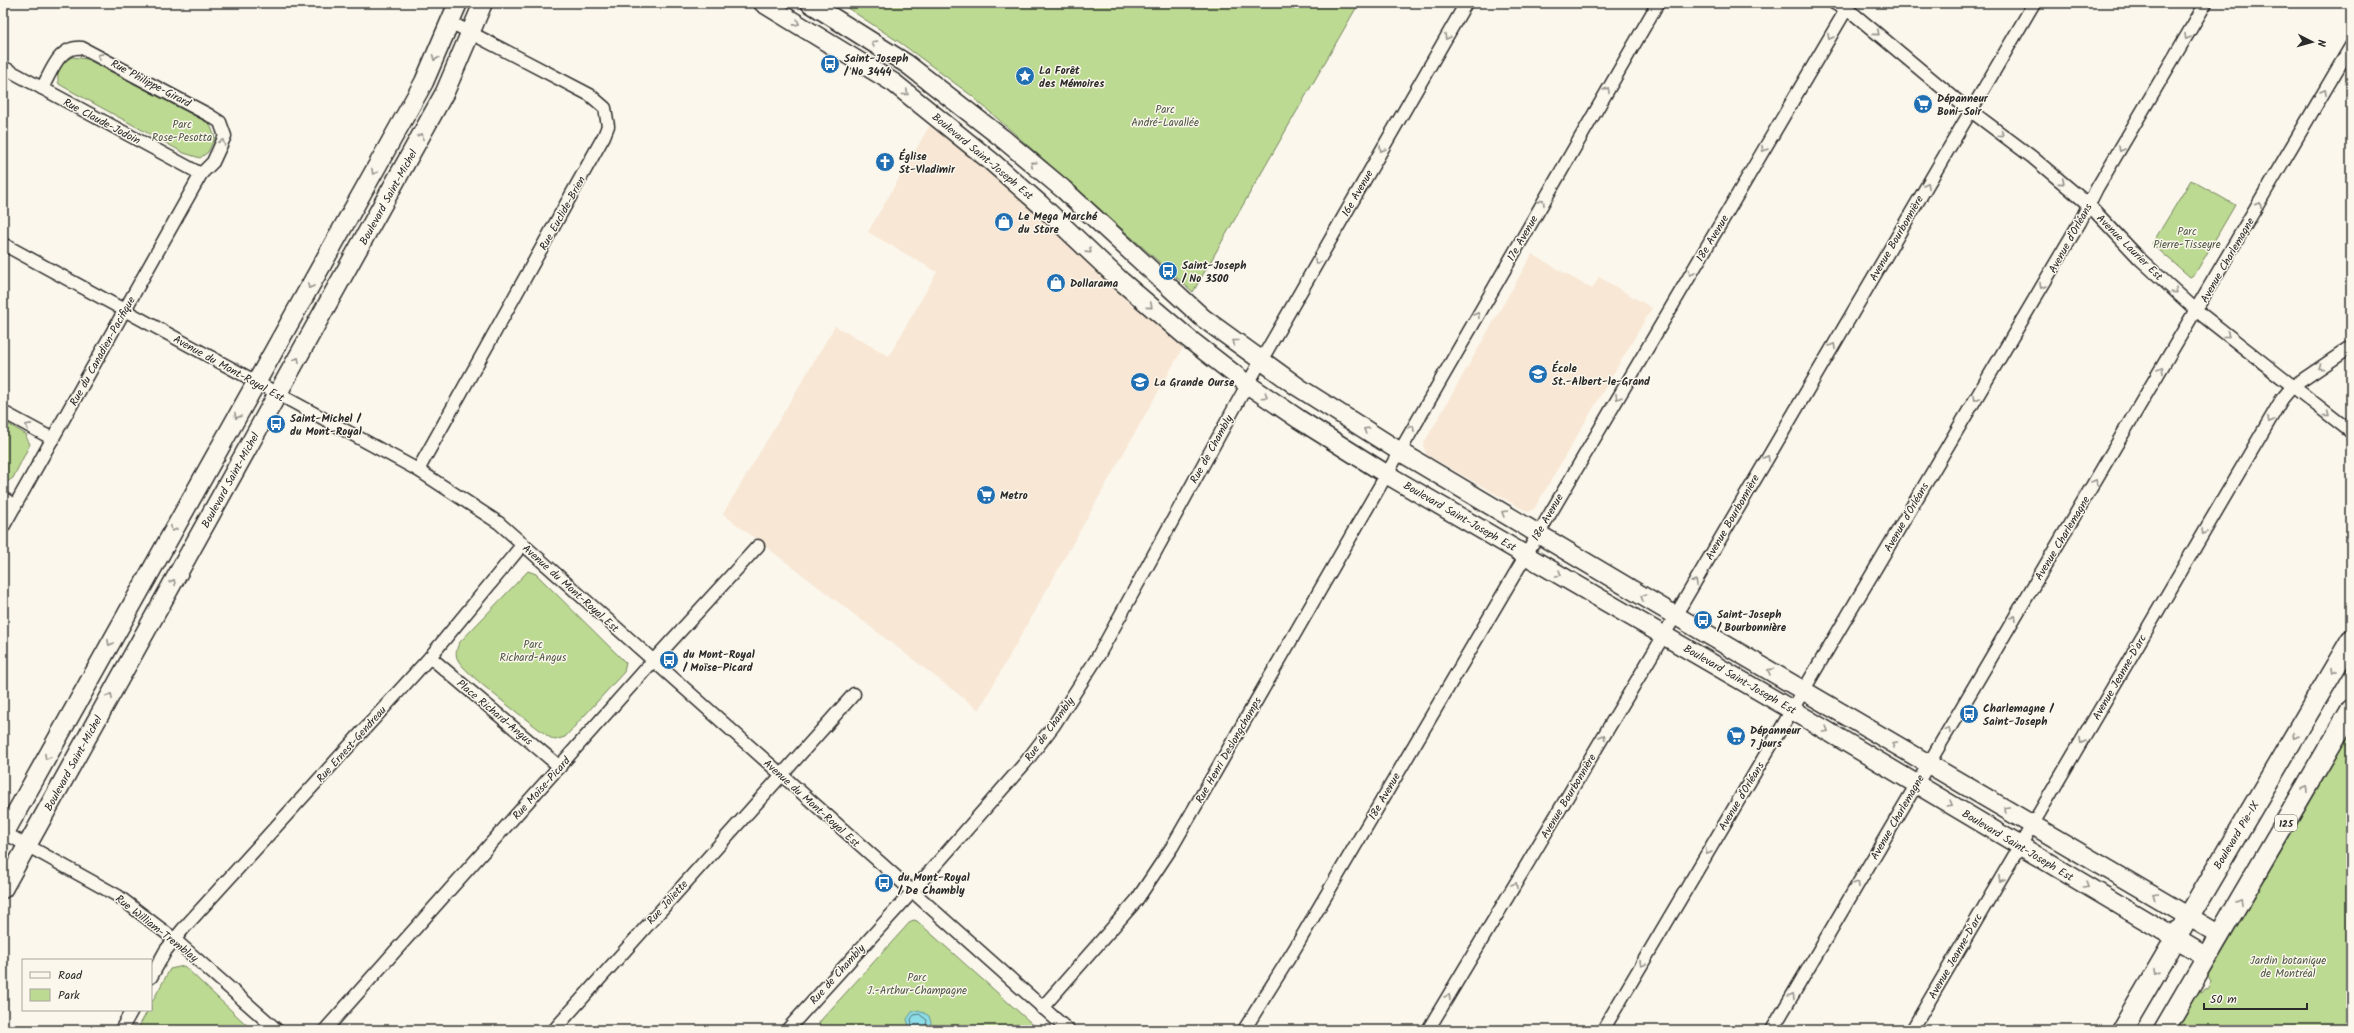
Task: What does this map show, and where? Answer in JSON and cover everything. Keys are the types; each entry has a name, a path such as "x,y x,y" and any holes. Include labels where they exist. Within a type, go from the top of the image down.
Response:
{"main road":[{"path":"4,833 424,82 458,3"},
{"name":"Boulevard Saint-Michel","path":"3,889 445,92 483,3"},
{"name":"Boulevard Saint-Joseph Est","path":"810,3 907,64 1002,138 1063,189 1198,313 1260,361 1399,451 1675,616 1804,690 2220,935"},
{"name":"Boulevard Saint-Joseph Est","path":"773,5 894,83 992,162 1041,204 1121,280 1189,339 1247,384 1386,474 1917,783 2207,957"},
{"name":"Boulevard Pie-IX","path":"2122,1030 2351,640"},
{"name":"125","path":"2164,1030 2351,710"}],"street":[{"name":"16e Avenue","path":"1247,384 1466,3"},
{"name":"17e Avenue","path":"1386,474 1658,3"},
{"name":"Avenue Laurier Est","path":"1834,3 1848,6 1970,111 2032,157 2089,205 2140,259 2197,311 2292,388 2351,432"},
{"name":"Avenue Bourbonnière","path":"1428,1030 1664,635 2034,3"},
{"name":"Avenue d'Orléans","path":"1603,1030 2089,205 2206,3"},
{"name":"18e Avenue","path":"1244,1030 1298,943 1848,6"},
{"name":"Rue Euclide-Brien","path":"418,470 604,136 608,126 605,108 590,95 450,22"},
{"name":"Avenue Charlemagne","path":"1772,1030 2197,311 2351,46"},
{"name":"Rue Philippe-Girard","path":"42,88 61,54 68,49 82,48 103,57 220,122 224,136 222,143 213,162 201,174"},
{"name":"Rue Claude-Jodoin","path":"3,67 201,174"},
{"name":"Rue du Canadien-Pacifique","path":"3,527 201,174"},
{"name":"Avenue du Mont-Royal Est","path":"3,244 418,470 499,523 781,776 1068,1030"},
{"name":"Avenue Jeanne-D'arc","path":"1912,1030 2282,399 2292,388 2351,347"},
{"name":"Rue de Chambly","path":"790,1029 1025,763 1054,725 1097,658 1247,384"},
{"path":"3,412 53,439"},
{"name":"Rue Henri Deslongchamps","path":"1042,1008 1136,901 1172,847 1386,474"},
{"path":"3,498 15,506"},
{"name":"Rue Ernest-Gendreau","path":"152,975 174,939 430,657 523,544"},
{"name":"Rue Moïse-Picard","path":"325,1030 653,661 758,546"},
{"name":"Place Richard-Angus","path":"430,657 560,767"},
{"name":"Rue Joliette","path":"554,1030 854,694"},
{"name":"Rue William-Tremblay","path":"4,833 118,896 174,939 277,1030"},
{"path":"121,1030 131,1011"}],"shaded area":[{"path":"931,123 985,167 1185,344 979,710 723,514 835,326 889,356 937,272 868,232"},
{"name":"École St.-Albert-le-Grand","path":"1532,254 1592,289 1599,277 1652,308 1534,509 1528,512 1427,455 1423,445"}],"green space":[{"name":"Parc André-Lavallée","path":"840,3 1359,3 1193,292 972,96 902,44"},
{"name":"Parc Rose-Pesotta","path":"72,57 87,59 210,124 215,138 208,152 200,158 184,153 59,84 58,71 65,62"},
{"name":"Parc Pierre-Tisseyre","path":"2191,180 2235,205 2195,274 2190,277 2152,244"},
{"path":"3,421 27,435 26,437 30,444 13,478 4,484"},
{"name":"Parc Richard-Angus","path":"528,571 536,574 626,663 624,672 565,737 555,740 514,710 471,675 461,665 456,656 456,650 459,643"},
{"name":"Jardin botanique de Montréal","path":"2351,732 2351,1030 2177,1030 2199,991 2201,992 2204,988 2207,989 2211,982 2208,977"},
{"name":"Parc J.-Arthur-Champagne","path":"911,921 917,921 1039,1030 821,1030 819,1023 822,1019"},
{"path":"184,966 252,1030 137,1030 147,1011 152,1011 152,1002 170,969"}],"water":[{"path":"919,1010 929,1016 931,1023 928,1030 910,1030 907,1019 912,1012"}],"place":[{"name":"Saint-Joseph / No 3444","path":"830,64"},
{"name":"La Forêt des Mémoires","path":"1025,76"},
{"name":"Dépanneur Boni-Soir","path":"1923,104"},
{"name":"Église St-Vladimir","path":"885,162"},
{"name":"Le Mega Marché du Store","path":"1004,222"},
{"name":"Saint-Joseph / No 3500","path":"1168,271"},
{"name":"Dollarama","path":"1056,283"},
{"name":"École St.-Albert-le-Grand","path":"1538,374"},
{"name":"La Grande Ourse","path":"1140,382"},
{"name":"Saint-Michel / du Mont-Royal","path":"276,424"},
{"name":"Metro","path":"986,495"},
{"name":"Saint-Joseph / Bourbonnière","path":"1703,620"},
{"name":"du Mont-Royal / Moïse-Picard","path":"669,660"},
{"name":"Charlemagne / Saint-Joseph","path":"1969,714"},
{"name":"Dépanneur 7 jours","path":"1736,736"},
{"name":"du Mont-Royal / De Chambly","path":"884,883"}]}
